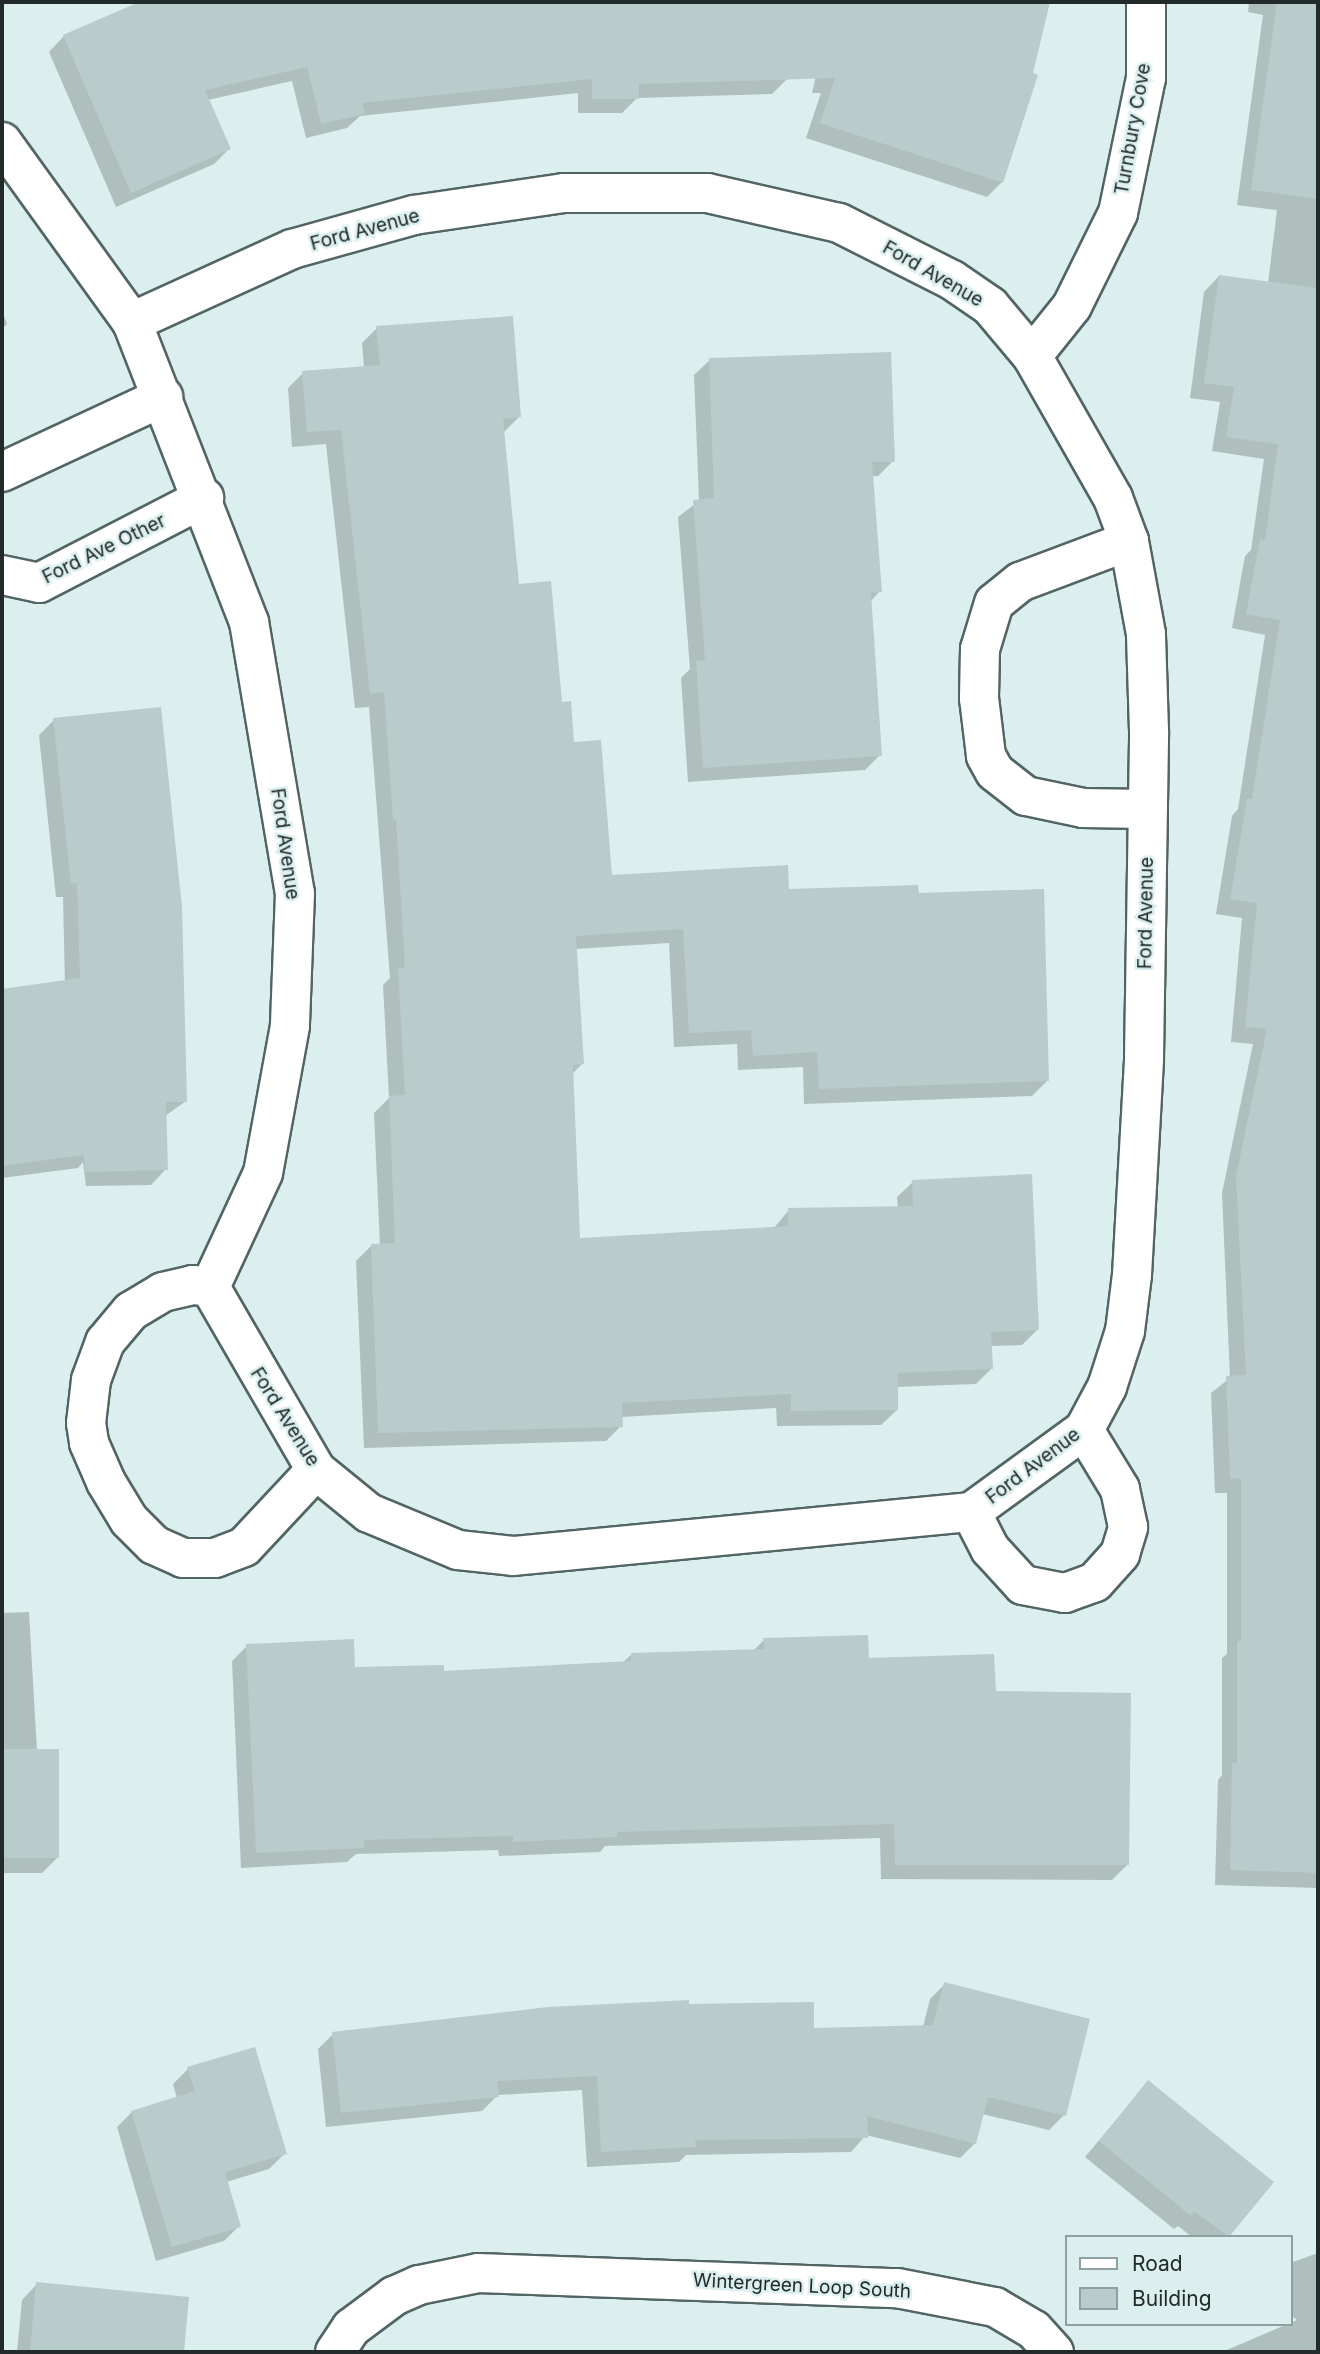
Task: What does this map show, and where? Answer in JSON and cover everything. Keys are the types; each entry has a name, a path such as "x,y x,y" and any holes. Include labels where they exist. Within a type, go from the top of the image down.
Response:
{"street":[{"name":"Turnbury Cove","path":"1032,356 1072,306 1118,213 1146,78 1146,2"},
{"name":"Ford Avenue","path":"2,142 132,323 204,498 249,622 295,893 290,1026 262,1173 210,1287 316,1470 369,1513 458,1550 513,1556 971,1512 1084,1430 1107,1387 1125,1331 1132,1275 1144,1058 1149,672 1139,582 1129,541 1113,498 1032,356 990,306 951,280 839,223 708,193 564,194 414,215 292,249 132,323"},
{"path":"2,472 163,397"},
{"name":"Ford Ave Other","path":"2,575 39,583 204,498"},
{"path":"1129,541 1020,582 994,603 980,649 979,698 986,756 995,772 1026,796 1083,807 1148,809"},
{"path":"210,1287 192,1285 163,1292 131,1311 106,1342 91,1380 86,1423 89,1443 106,1482 129,1520 154,1545 183,1558 215,1559 244,1547 316,1470"},
{"path":"971,1512 990,1549 1023,1585 1065,1593 1095,1582 1120,1554 1128,1527 1120,1489 1084,1430"},
{"name":"Wintergreen Loop South","path":"335,2352 351,2328 394,2296 419,2285 478,2273 659,2278 909,2290 995,2307 1034,2330 1054,2352"}],"building":[{"path":"139,2 1050,2 1033,73 1038,75 1003,183 820,123 835,78 639,84 639,99 592,99 592,79 362,103 365,114 321,124 307,67 205,90 231,149 131,193 63,35"},
{"path":"1277,2 1318,2 1318,199 1251,190"},
{"path":"1219,275 1318,288 1318,1873 1230,1870 1232,1763 1237,1763 1237,1641 1241,1641 1241,1478 1230,1479 1226,1376 1246,1375 1236,1176 1267,1029 1245,1027 1257,903 1230,899 1247,799 1252,799 1280,620 1246,614 1260,539 1265,540 1278,444 1226,437 1234,387 1204,383"},
{"path":"513,316 521,417 503,419 519,584 551,581 562,702 571,701 574,742 601,740 612,875 788,865 789,889 918,885 919,893 1044,889 1049,1081 819,1089 817,1052 753,1056 751,1030 689,1033 683,929 576,936 584,1064 573,1065 580,1238 788,1226 788,1208 913,1206 912,1180 1032,1174 1039,1330 991,1332 993,1369 898,1373 898,1410 791,1411 791,1394 622,1403 623,1427 378,1433 371,1244 395,1243 389,1096 405,1095 398,968 405,968 396,819 393,820 384,692 370,694 341,430 307,432 302,371 380,365 376,326"},
{"path":"891,352 895,462 872,462 882,592 871,593 882,756 703,768 696,661 705,660 693,500 714,498 709,358"},
{"path":"161,707 182,907 187,1102 166,1102 168,1170 85,1172 84,1155 2,1166 2,989 80,978 77,883 71,884 53,718"},
{"path":"868,1635 869,1658 994,1654 996,1691 1131,1693 1129,1865 895,1865 894,1824 617,1832 617,1837 513,1842 513,1836 364,1840 364,1848 256,1853 246,1644 354,1639 355,1667 444,1665 444,1671 631,1661 631,1653 764,1649 763,1638"},
{"path":"2,1749 59,1749 59,1858 2,1858"},
{"path":"944,1982 1090,2019 1066,2116 988,2097 976,2144 867,2116 868,2138 695,2140 696,2147 601,2152 597,2076 497,2081 499,2097 341,2113 332,2032 548,2007 689,2000 689,2004 814,2002 814,2028 933,2025"},
{"path":"255,2047 287,2154 225,2172 241,2227 172,2247 131,2111 195,2091 187,2067"},
{"path":"1148,2080 1274,2182 1231,2235 1226,2235 1194,2211 1191,2216 1099,2141"},
{"path":"36,2282 189,2297 184,2352 30,2352"}]}
